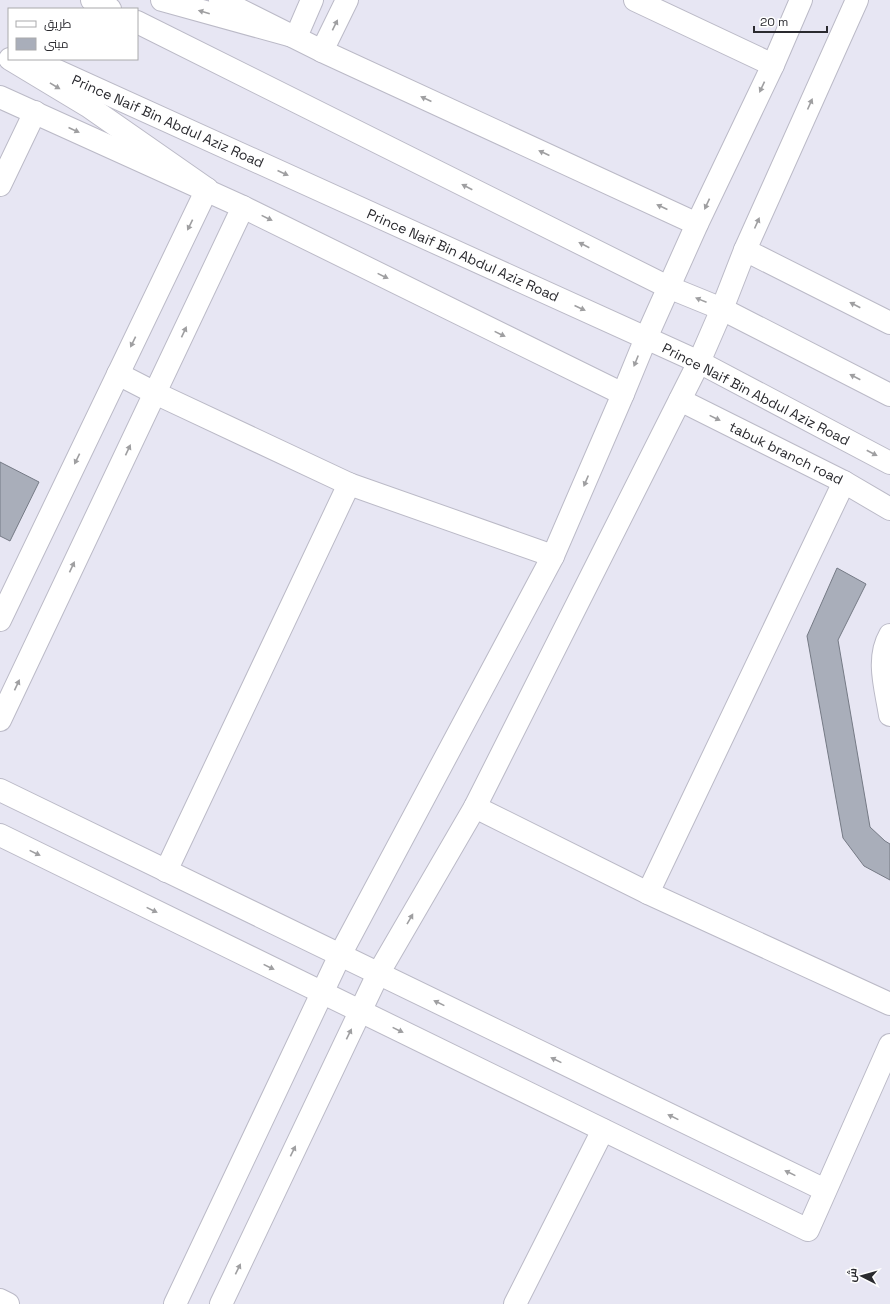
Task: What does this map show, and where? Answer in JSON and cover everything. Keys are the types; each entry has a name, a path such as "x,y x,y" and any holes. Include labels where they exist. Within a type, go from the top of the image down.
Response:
{"main road":[{"path":"92,0 108,8"},
{"path":"162,0 296,37"},
{"path":"220,0 322,51 697,224"},
{"path":"296,37 312,0"},
{"path":"322,51 347,0"},
{"path":"635,0 773,65"},
{"path":"175,1304 340,955 553,556 668,287 773,65 801,0"},
{"path":"221,1304 378,974 475,807 699,362 745,250 857,0"},
{"path":"138,22 668,287 722,309 890,395"},
{"path":"11,60 88,106 207,189"},
{"name":"Prince Naif Bin Abdul Aziz Road","path":"33,60 699,362 890,463"},
{"path":"0,97 207,189 623,394"},
{"path":"0,186 35,112"},
{"path":"0,620 7,584 118,374 207,189"},
{"path":"0,720 243,207"},
{"path":"745,250 890,323"},
{"path":"118,374 155,393 349,484 553,556"},
{"name":"tabuk branch road","path":"680,400 844,482 890,510"},
{"path":"648,893 844,482"},
{"path":"166,871 349,484"},
{"path":"890,635 885,643 882,664 890,715"},
{"path":"0,790 825,1190"},
{"path":"475,807 648,893 890,1004"},
{"path":"0,835 808,1230 890,1045"},
{"path":"515,1304 603,1130"},
{"path":"0,1300 8,1304"}],"building":[{"path":"0,462 39,482 10,541 0,536"},
{"path":"837,568 866,584 838,640 870,827 890,844 890,880 864,866 843,838 807,636"}]}
